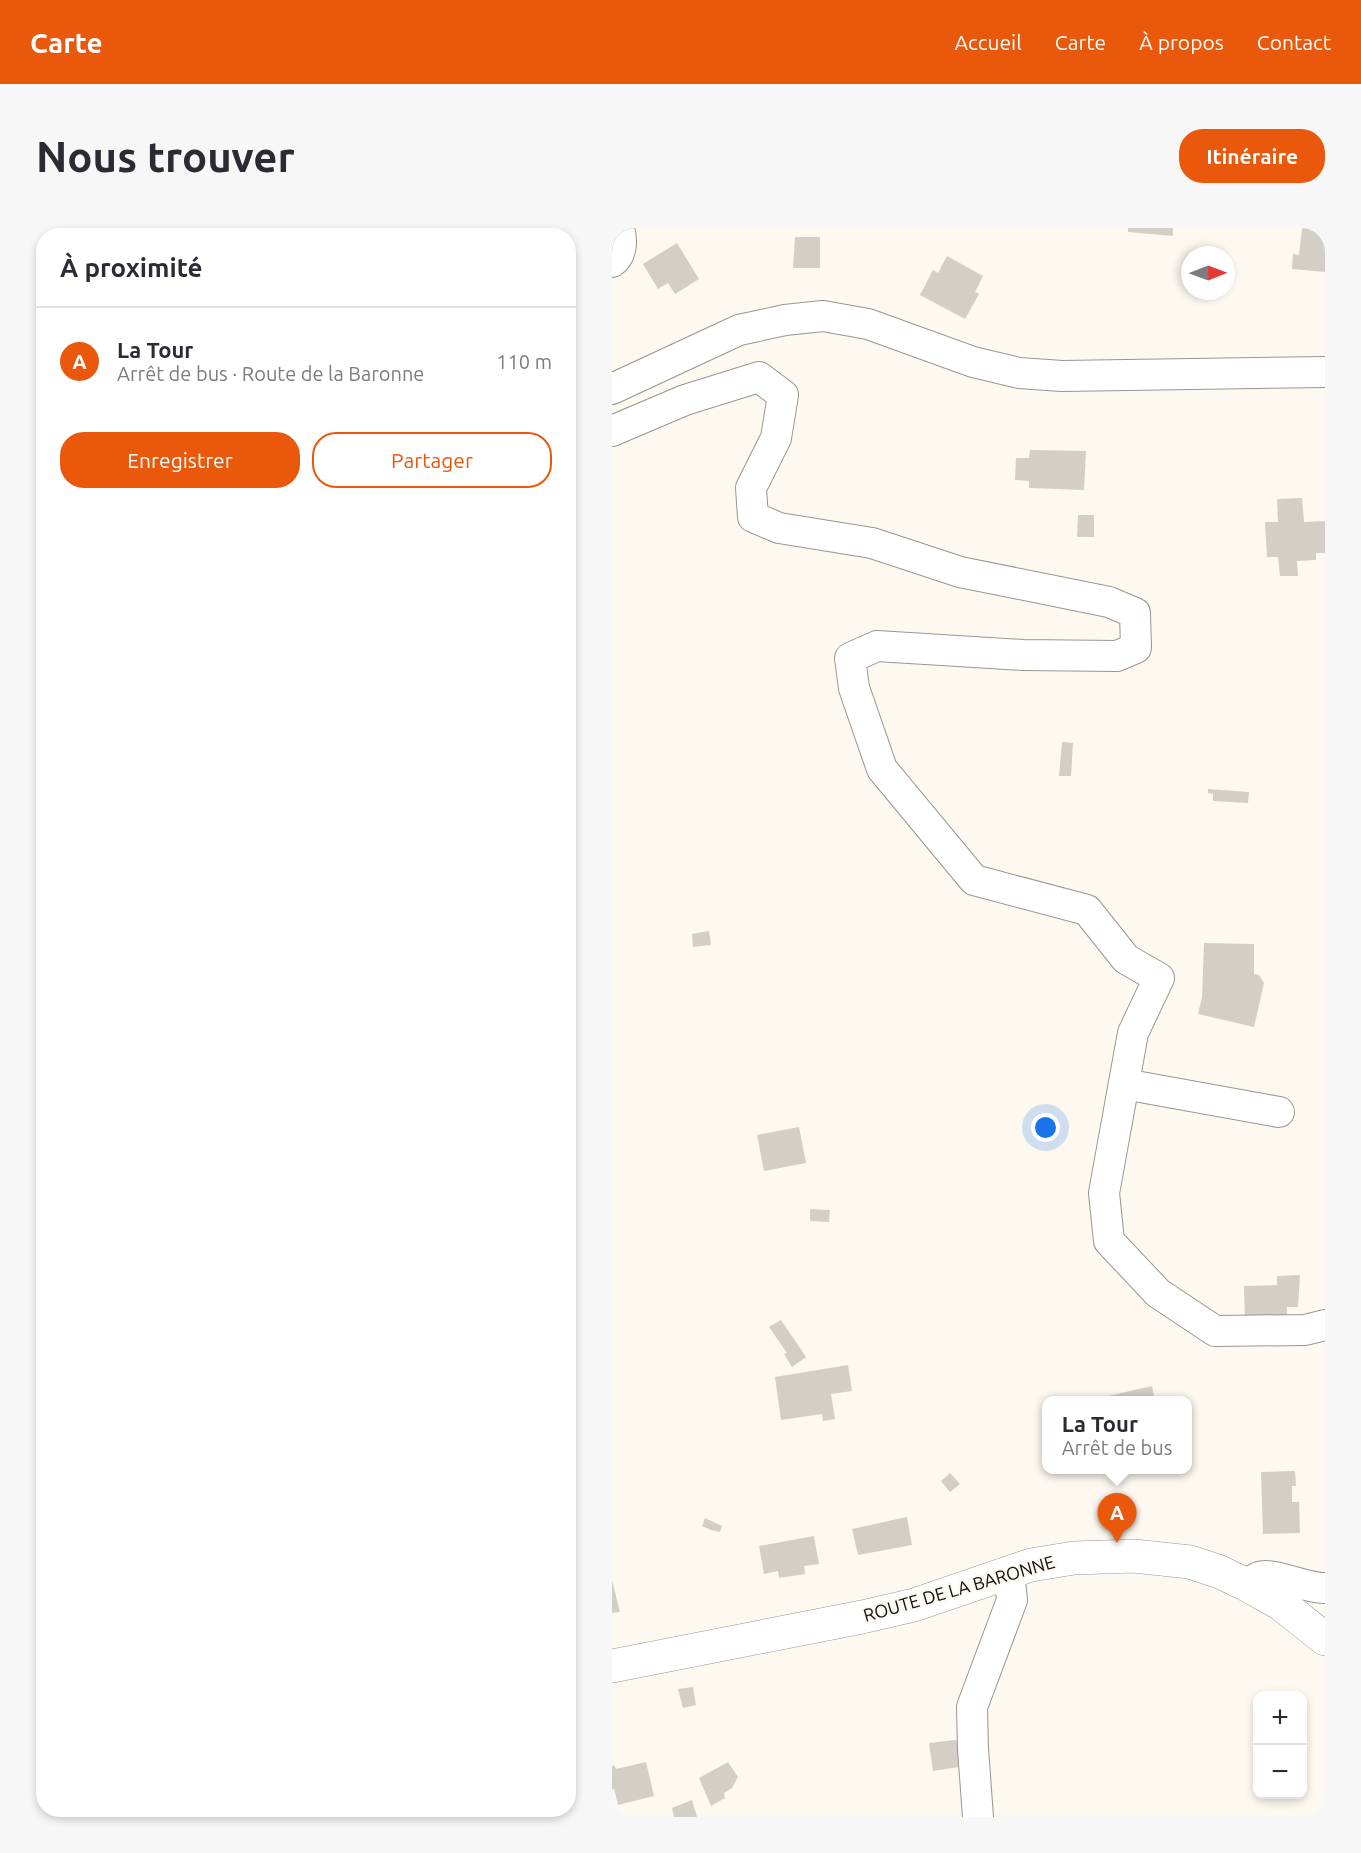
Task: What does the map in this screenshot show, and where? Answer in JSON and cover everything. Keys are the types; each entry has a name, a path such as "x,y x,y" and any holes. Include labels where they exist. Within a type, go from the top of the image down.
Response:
{"main road":[{"name":"ROUTE DE LA BARONNE","path":"612,1666 914,1605 1031,1565 1074,1558 1134,1556 1190,1562 1220,1572 1281,1604 1325,1639"}],"street":[{"path":"612,262 616,259 622,241 619,228"},
{"path":"612,388 739,330 784,320 823,316 868,324 973,362 1019,373 1062,376 1325,372"},
{"path":"612,431 685,400 759,377 783,395 776,438 751,488 753,517 779,528 872,543 960,572 1109,602 1136,613 1136,648 1117,656 1023,655 877,645 850,658 854,688 882,770 974,880 1087,910 1126,959 1159,978 1133,1033 1104,1193 1109,1241 1158,1293 1215,1331 1305,1330 1325,1325"},
{"path":"1124,1084 1279,1112"},
{"path":"978,1817 972,1707 1012,1599 1009,1572"},
{"path":"1247,1585 1257,1577 1267,1575 1316,1588 1325,1588"}],"building":[{"path":"1128,228 1173,228 1173,236 1128,232"},
{"path":"1302,228 1325,228 1325,272 1292,269 1293,254 1299,255"},
{"path":"795,237 820,237 820,268 793,268"},
{"path":"677,243 699,279 675,294 668,283 658,289 643,264"},
{"path":"947,256 983,276 975,292 979,294 965,319 920,295 933,270 938,273"},
{"path":"1030,450 1086,451 1084,490 1029,488 1029,481 1015,480 1016,458 1029,458"},
{"path":"1302,498 1304,522 1325,521 1325,553 1316,553 1316,560 1297,561 1298,576 1280,576 1278,557 1267,557 1265,522 1278,522 1277,499"},
{"path":"1078,515 1094,515 1094,537 1077,537"},
{"path":"1062,742 1073,743 1071,776 1059,776"},
{"path":"1208,789 1249,792 1248,803 1213,801 1213,794 1208,793"},
{"path":"709,931 711,945 693,947 692,934"},
{"path":"1204,943 1254,944 1254,974 1259,975 1264,983 1254,1027 1198,1014 1202,997"},
{"path":"799,1127 806,1163 764,1171 757,1135"},
{"path":"810,1209 830,1210 829,1222 810,1221"},
{"path":"1300,1275 1298,1307 1287,1307 1287,1320 1245,1322 1244,1286 1277,1285 1277,1276"},
{"path":"781,1320 806,1357 792,1367 784,1354 787,1353 769,1327"},
{"path":"848,1365 852,1391 831,1394 835,1419 823,1421 822,1414 781,1420 775,1377"},
{"path":"1152,1386 1154,1396 1108,1396"},
{"path":"1295,1471 1296,1486 1292,1486 1292,1502 1299,1502 1300,1533 1263,1534 1261,1472"},
{"path":"950,1473 960,1484 950,1492 941,1481"},
{"path":"907,1517 912,1545 858,1555 852,1529"},
{"path":"705,1518 722,1526 720,1532 702,1526"},
{"path":"814,1536 819,1564 804,1566 805,1574 779,1578 778,1571 764,1574 759,1546"},
{"path":"612,1580 620,1612 612,1613"},
{"path":"693,1687 696,1705 683,1708 678,1689"},
{"path":"955,1740 963,1742 965,1766 933,1771 929,1743"},
{"path":"646,1762 654,1796 618,1805 614,1789 612,1789 612,1766 614,1765 616,1769"},
{"path":"728,1762 738,1777 732,1788 724,1793 725,1798 711,1806 699,1778"},
{"path":"692,1800 697,1817 674,1817 672,1808"}],"place":[{"name":"La Tour","path":"1117,1543"}]}
